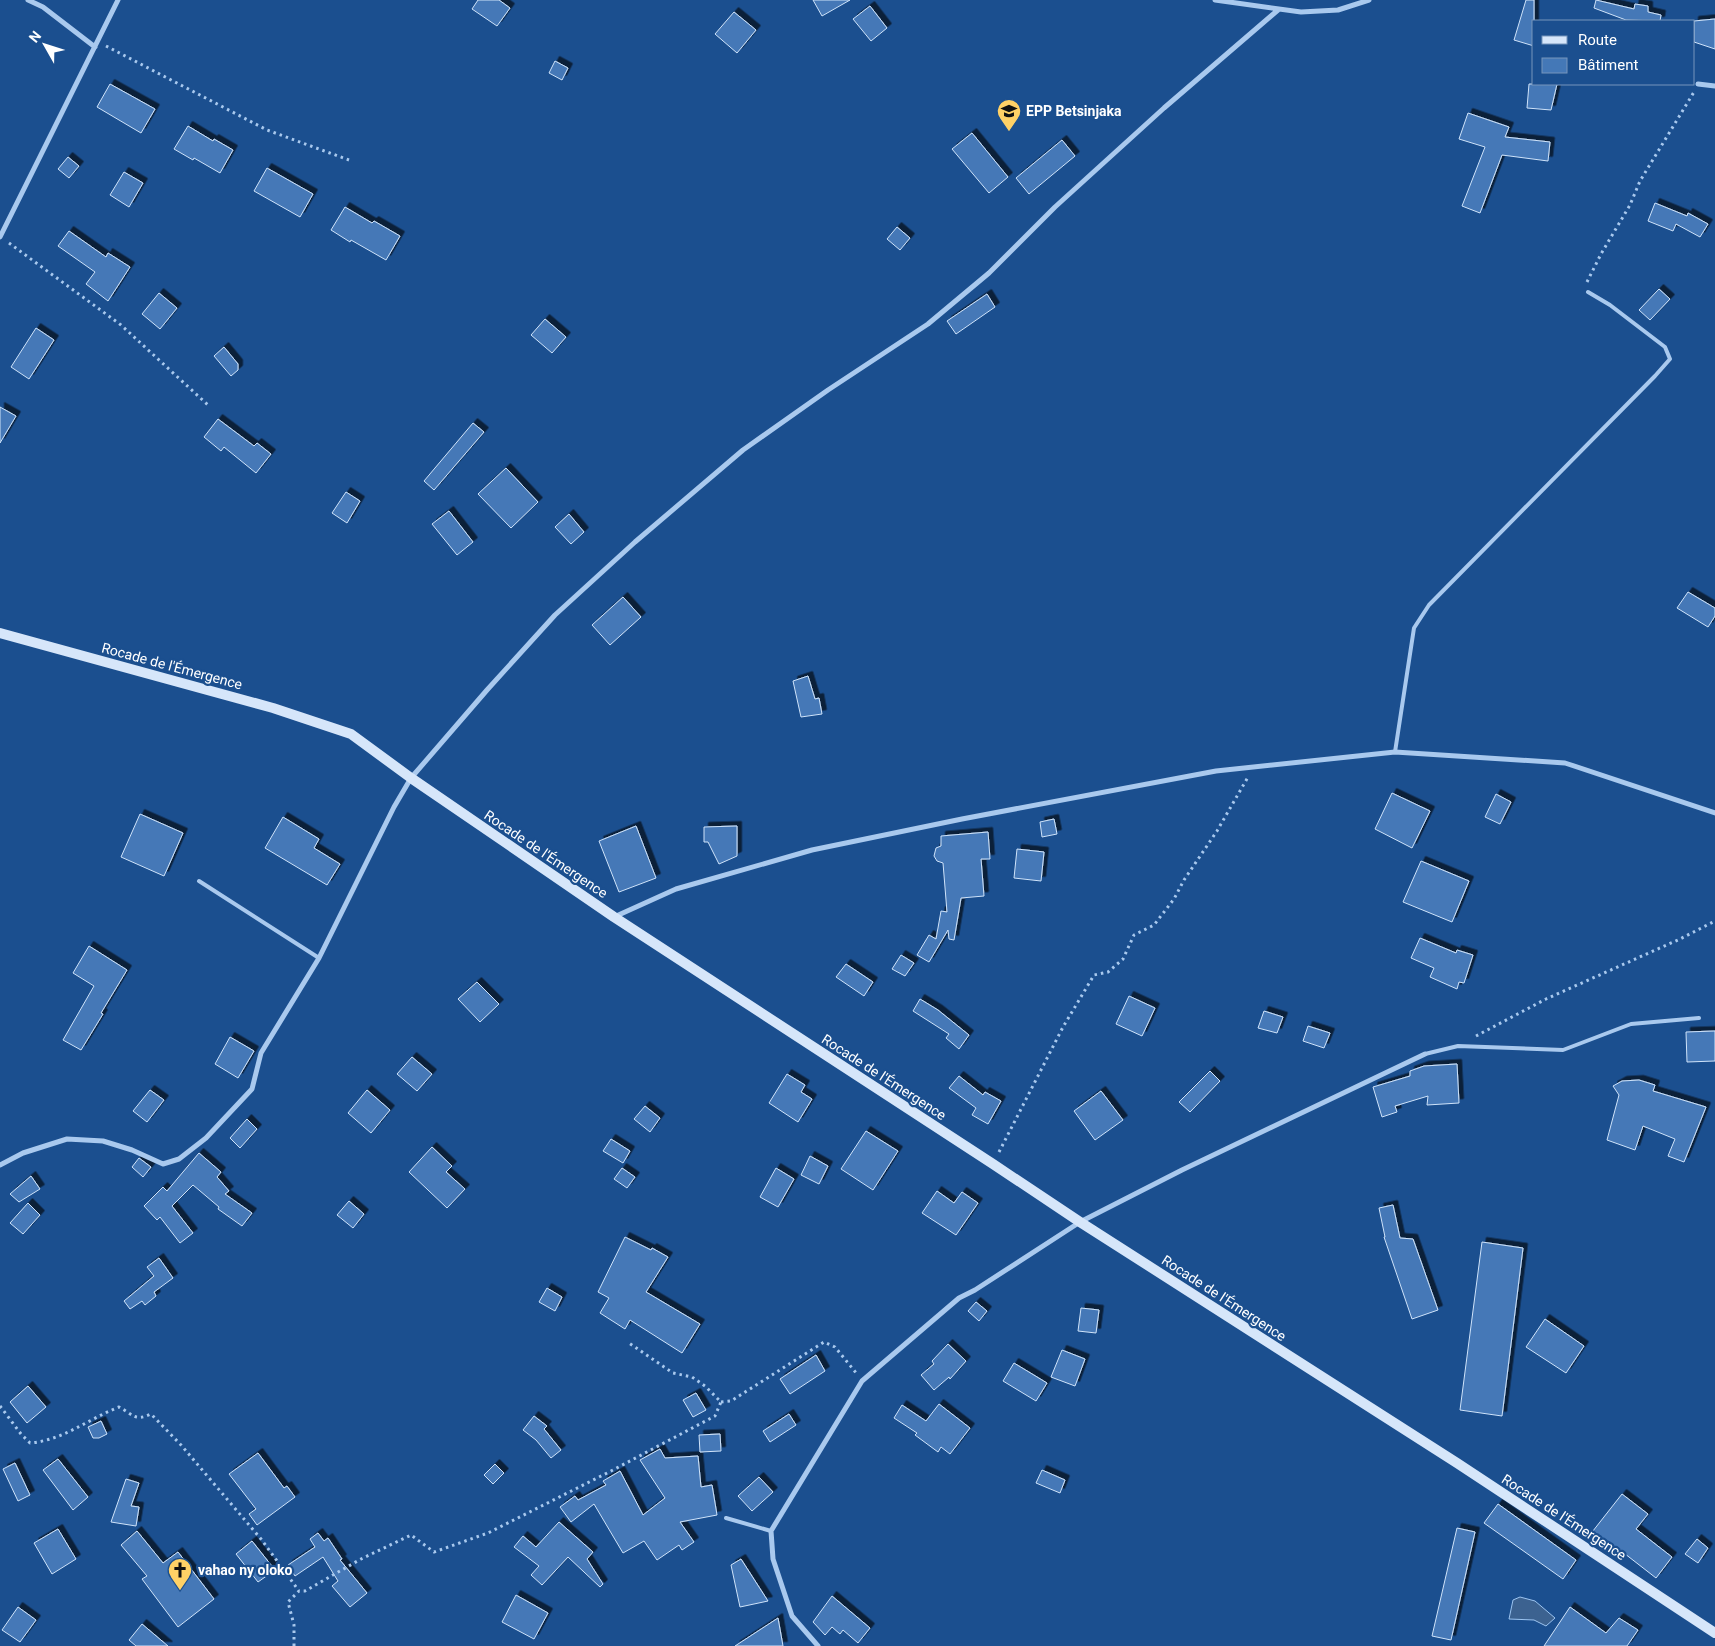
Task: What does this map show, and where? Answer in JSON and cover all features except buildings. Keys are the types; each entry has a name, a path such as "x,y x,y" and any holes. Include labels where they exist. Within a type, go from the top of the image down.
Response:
{"street":[{"path":"28,0 43,7 96,44"},
{"path":"0,236 118,0"},
{"path":"1214,0 1301,12 1338,10 1369,0"},
{"path":"0,1165 23,1153 67,1139 103,1141 132,1150 163,1164 178,1159 206,1138 252,1090 261,1053 319,958 394,807 411,778 486,690 555,615 635,542 743,450 828,390 928,324 989,273 1055,207 1156,114 1278,10"},
{"path":"1698,84 1715,86"},
{"name":"Rocade de l'Émergence","path":"0,632 273,708 351,734 411,778 614,917 1080,1222 1457,1463 1715,1633"},
{"path":"614,917 676,889 812,850 972,817 1216,772 1395,752 1565,763 1715,813"},
{"path":"818,1646 792,1616 773,1559 771,1531 862,1381 959,1298 975,1290 1080,1222 1182,1170 1425,1054"}],"lane":[{"path":"1395,752 1414,628 1429,605 1670,359 1665,347 1610,305 1588,292"},
{"path":"199,881 319,958"},
{"path":"1425,1054 1458,1046 1563,1050 1631,1024 1699,1018"},
{"path":"726,1518 771,1531"}],"path":[{"path":"96,44 267,130 350,160"},
{"path":"1588,292 1585,286 1601,254 1630,205 1640,181 1698,84"},
{"path":"0,236 121,326 208,405"},
{"path":"994,1164 1063,1028 1094,975 1108,972 1123,959 1134,935 1154,925 1174,899 1184,880 1217,831 1254,767"},
{"path":"1458,1046 1546,999 1680,939 1715,921"},
{"path":"721,1402 731,1401 824,1342 835,1346 862,1381"},
{"path":"629,1343 673,1373 692,1377 705,1386 721,1402"},
{"path":"294,1646 294,1625 288,1602 299,1590 305,1590 361,1559 411,1535 434,1552 488,1533 611,1472 715,1416 721,1402"},
{"path":"0,1406 30,1443 47,1441 70,1432 119,1407 136,1418 142,1418 150,1414 181,1446 261,1539 299,1590"}],"water":[{"path":"1520,1597 1535,1601 1555,1618 1546,1626 1534,1620 1509,1619 1513,1600"}],"place":[{"name":"EPP Betsinjaka","path":"1009,132"},
{"name":"vahao ny oloko","path":"180,1591"}]}
